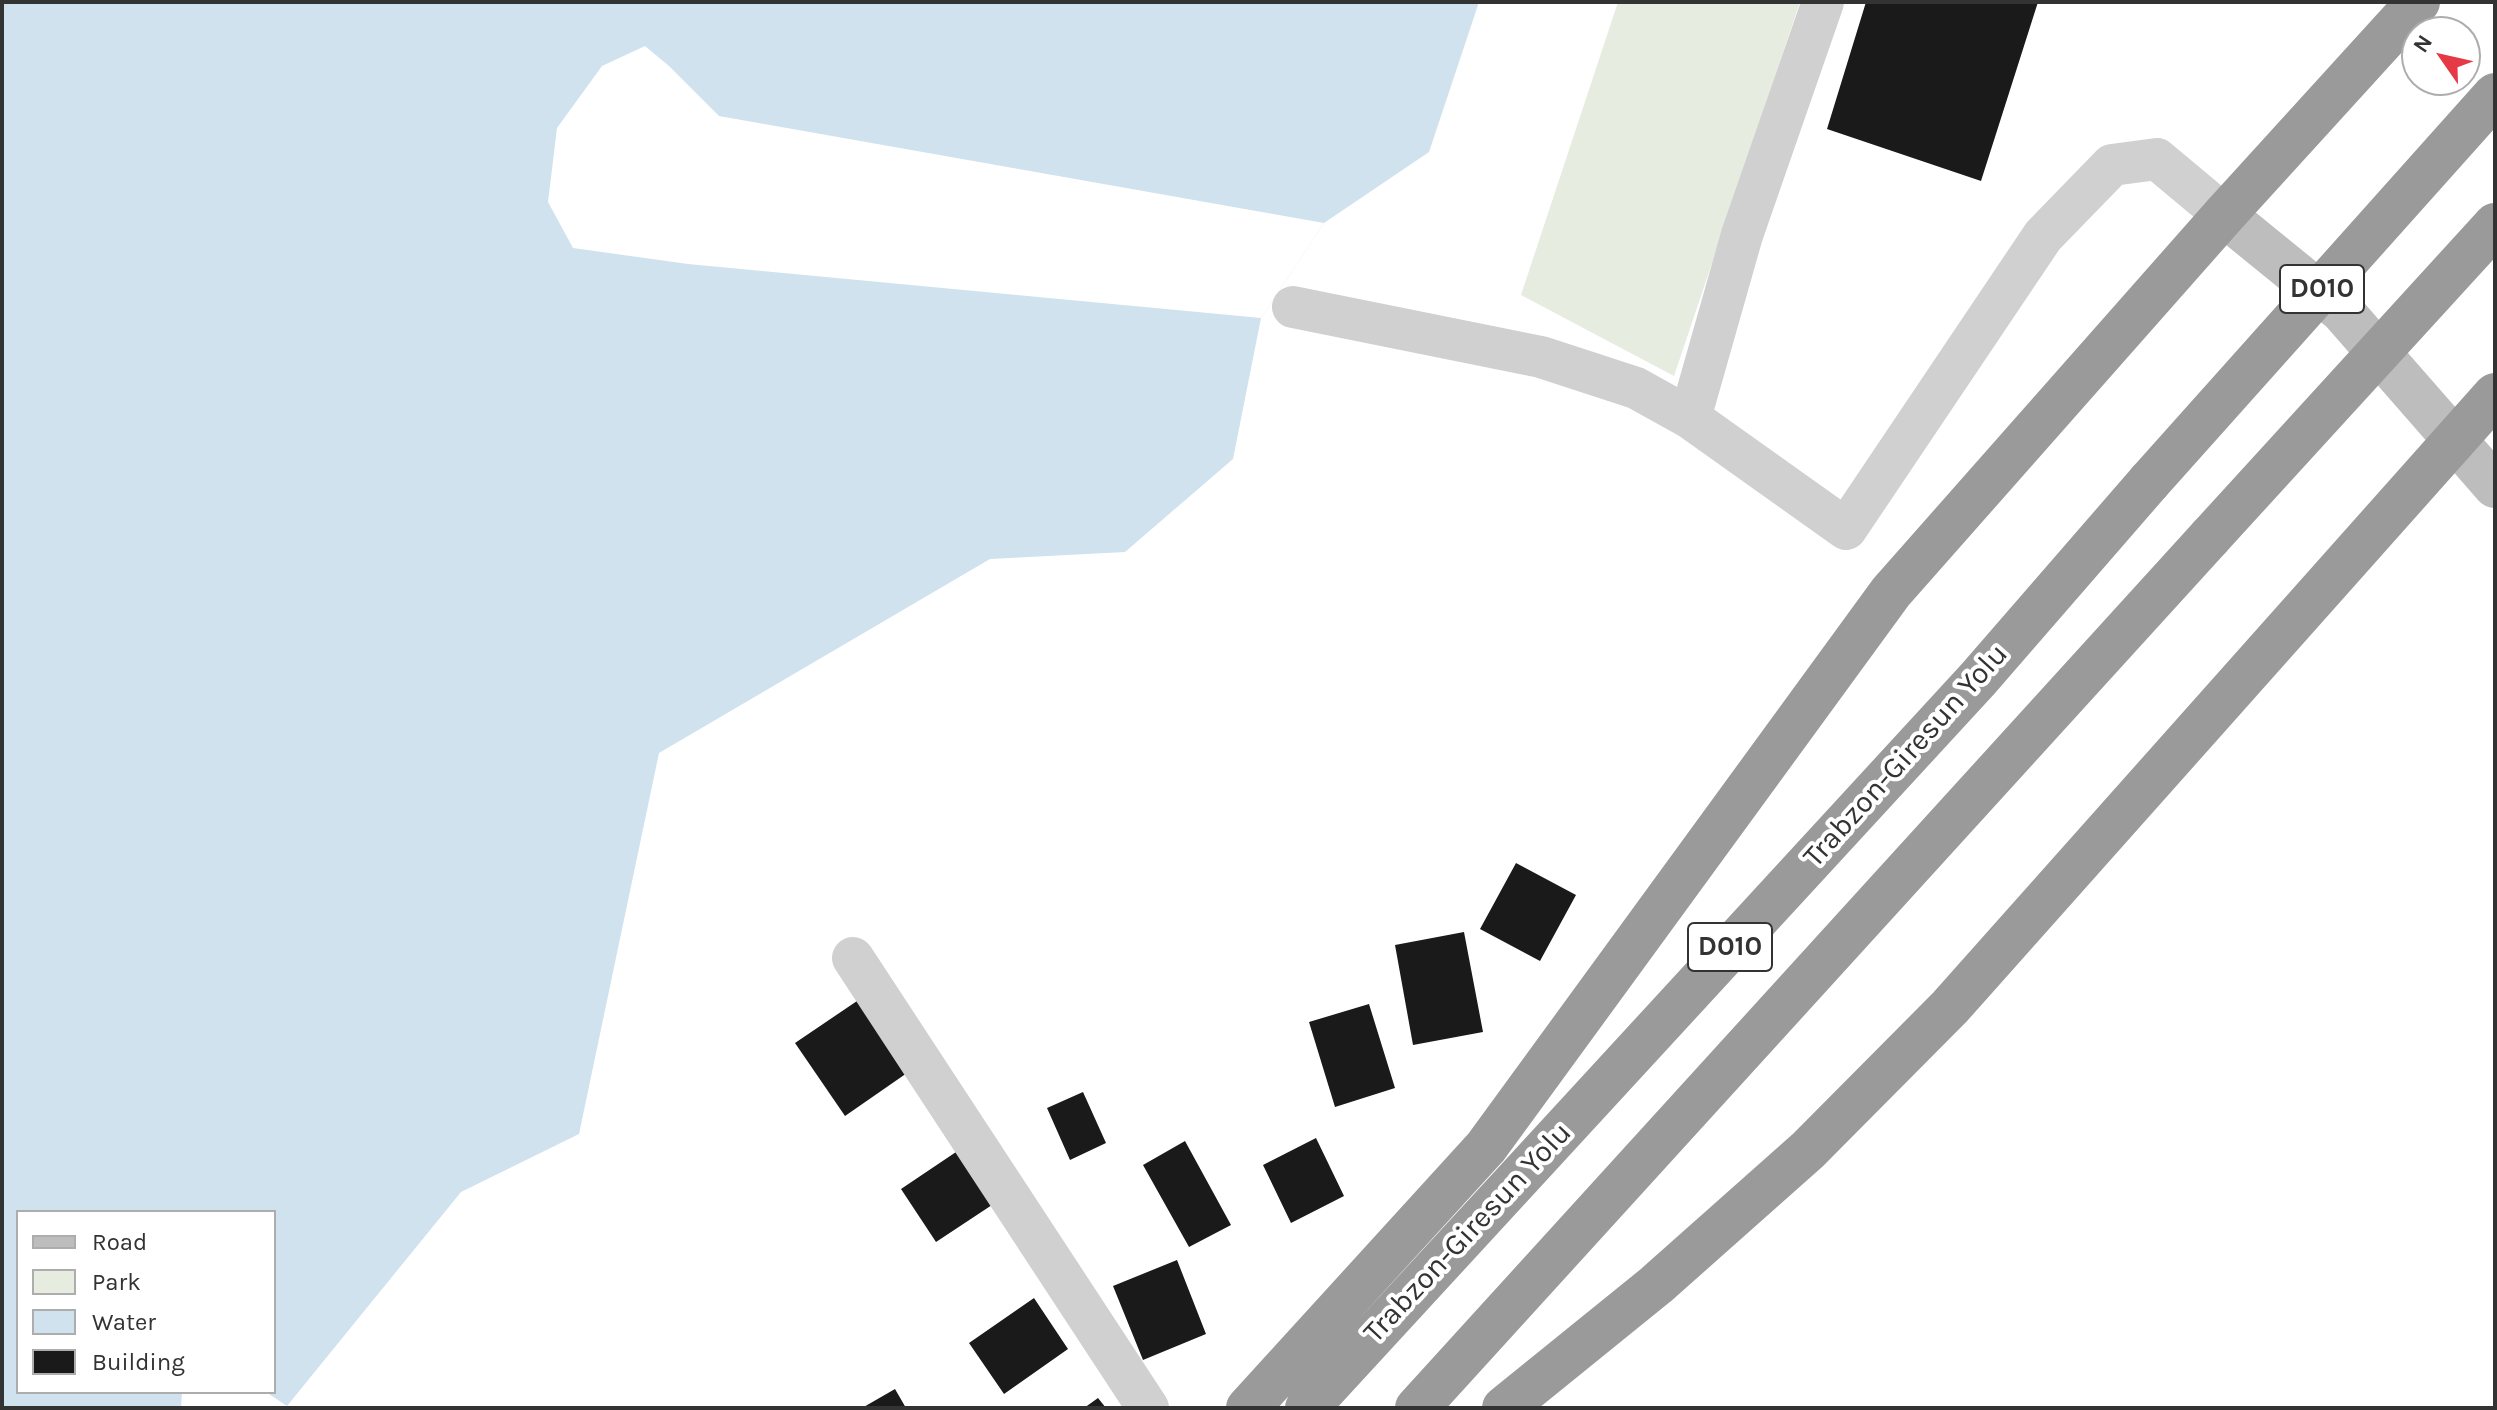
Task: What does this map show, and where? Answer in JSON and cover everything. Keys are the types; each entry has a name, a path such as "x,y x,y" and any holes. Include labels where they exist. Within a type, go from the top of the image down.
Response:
{"highway":[{"path":"1248,1408 1486,1147 1891,592 2224,215 2418,2"},
{"name":"Trabzon-Giresun Yolu","path":"1307,1408 1978,679 2149,482 2495,95"},
{"name":"D010","path":"1417,1408 2495,225"},
{"path":"1504,1408 1656,1285 1808,1150 1950,1007 2495,395"}],"street":[{"path":"1690,418 1742,235 1823,2"},
{"path":"1293,307 1541,357 1636,388 1690,418 1846,529 2043,236 2112,165 2157,159 2342,311 2495,486"},
{"path":"853,958 1148,1408"}],"green space":[{"path":"1618,2 1800,2 1674,376 1521,295"}],"water":[{"path":"2,2 1479,2 1429,152 1324,223 1261,318 1233,459 1125,552 990,559 659,753 579,1134 461,1192 287,1406 269,1394 276,1394 276,1210 16,1210 16,1394 182,1394 181,1408 2,1408"}],"pier":[{"path":"645,46 719,116 1324,223 1261,318 688,264 573,248 548,202 557,128 602,66"}],"building":[{"path":"1866,2 2038,2 1981,181 1827,129"},
{"path":"1516,863 1576,895 1540,961 1480,929"},
{"path":"1464,932 1483,1032 1413,1045 1395,945"},
{"path":"857,1001 907,1073 845,1116 795,1043"},
{"path":"1369,1004 1395,1088 1335,1107 1309,1022"},
{"path":"1083,1092 1106,1143 1070,1160 1047,1108"},
{"path":"1316,1138 1344,1196 1291,1223 1263,1165"},
{"path":"1185,1141 1231,1225 1189,1247 1143,1165"},
{"path":"959,1150 995,1203 936,1242 901,1189"},
{"path":"1177,1260 1206,1334 1143,1360 1113,1286"},
{"path":"1034,1298 1068,1349 1004,1394 969,1343"},
{"path":"895,1389 906,1408 862,1408"},
{"path":"1098,1398 1106,1408 1084,1408"}]}
